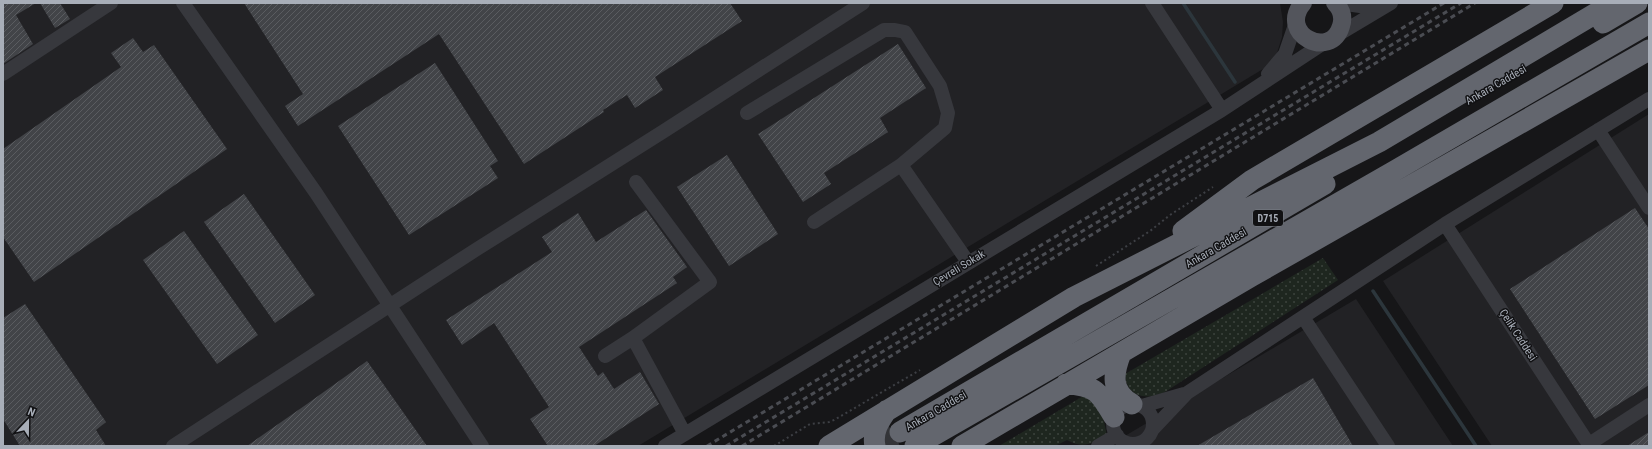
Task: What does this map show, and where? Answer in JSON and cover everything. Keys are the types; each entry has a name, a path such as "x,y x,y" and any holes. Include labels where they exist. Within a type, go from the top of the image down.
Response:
{"highway":[{"path":"1131,268 1252,180 1553,3"},
{"path":"833,444 886,410 1074,297 1379,142 1613,3"},
{"name":"Ankara Caddesi","path":"900,432 1637,3"},
{"name":"Ankara Caddesi","path":"915,446 1649,23"},
{"path":"962,446 1252,276 1649,50"},
{"path":"1252,276 1396,170"},
{"path":"1121,353 1116,369 1115,382 1121,396 1137,405"},
{"path":"1066,384 1078,384 1091,388 1105,401 1116,426"},
{"path":"875,446 875,433 886,410"}],"main road":[{"path":"1297,12 1300,32 1305,38 1316,42 1330,39 1340,29 1342,22 1341,13 1335,3"}],"street":[{"path":"3,74 111,3"},
{"path":"183,3 311,186 482,446"},
{"path":"173,446 390,305 863,3"},
{"path":"1152,3 1222,110"},
{"path":"1339,3 1367,7 1386,3"},
{"name":"Çevreli Sokak","path":"665,446 1222,110 1330,39 1391,3"},
{"path":"1253,91 1285,54 1297,12"},
{"path":"747,113 884,30 905,32 940,86 948,113 945,128 900,165 814,222"},
{"path":"1116,426 1123,442 1133,445 1144,441 1187,393 1445,224 1598,130 1648,102"},
{"path":"1598,130 1649,208"},
{"path":"900,165 968,262"},
{"path":"605,356 633,338 710,282 636,182"},
{"name":"Çelik Caddesi","path":"1445,224 1590,445"},
{"path":"1303,317 1388,446"},
{"path":"633,338 685,434"},
{"path":"1098,446 1116,426 1121,408 1187,393"},
{"path":"1137,405 1151,414 1154,422 1154,446"},
{"path":"1590,445 1649,405"}],"path":[{"path":"1096,266 1150,231 1170,215 1216,185"},
{"path":"774,446 810,424 834,420 921,369"}],"shaded area":[{"path":"3,3 1280,3 1283,22 1282,37 1277,53 1268,66 638,446 3,446"},
{"path":"1649,114 1649,446 1492,446 1383,281"},
{"path":"1323,258 1338,280 1165,392 1158,395 1145,396 1133,392 1129,388 1126,382 1125,374"},
{"path":"1356,299 1453,446 1108,446"},
{"path":"1085,395 1102,412 1107,436 1083,445 1067,440 1055,446 999,446"}],"building":[{"path":"3,3 36,3 16,15 33,44 3,64"},
{"path":"40,3 60,3 70,19 55,28"},
{"path":"244,3 730,3 742,21 655,77 663,90 635,108 627,95 603,110 604,112 524,164 439,34 298,126 285,106 303,94"},
{"path":"133,38 143,52 154,45 227,149 34,282 3,237 3,149 121,67 111,53"},
{"path":"898,44 926,88 880,118 888,132 824,173 831,184 803,202 758,134"},
{"path":"435,63 498,161 490,166 498,178 409,235 338,126"},
{"path":"727,155 778,234 729,266 677,187"},
{"path":"244,194 315,295 275,323 204,222"},
{"path":"1635,208 1649,229 1649,385 1595,419 1510,289"},
{"path":"646,210 687,267 673,277 677,283 579,347 598,376 603,372 614,389 640,372 659,404 594,446 548,446 530,419 549,407 494,323 462,345 446,320 552,252 542,237 578,213 596,242"},
{"path":"184,231 258,335 217,364 143,260"},
{"path":"25,304 106,422 96,430 106,446 20,446 3,419 3,318"},
{"path":"367,361 427,446 247,446 307,404"},
{"path":"1313,378 1353,446 1197,446"},
{"path":"1649,432 1649,446 1627,446"}],"waterway":[{"path":"1183,3 1235,82"},
{"path":"1373,291 1476,446"}],"tunnel":[{"path":"876,446 900,432"}],"railway":[{"path":"707,446 1444,3"},
{"path":"726,446 1461,3"},
{"path":"742,446 1475,3"}]}
